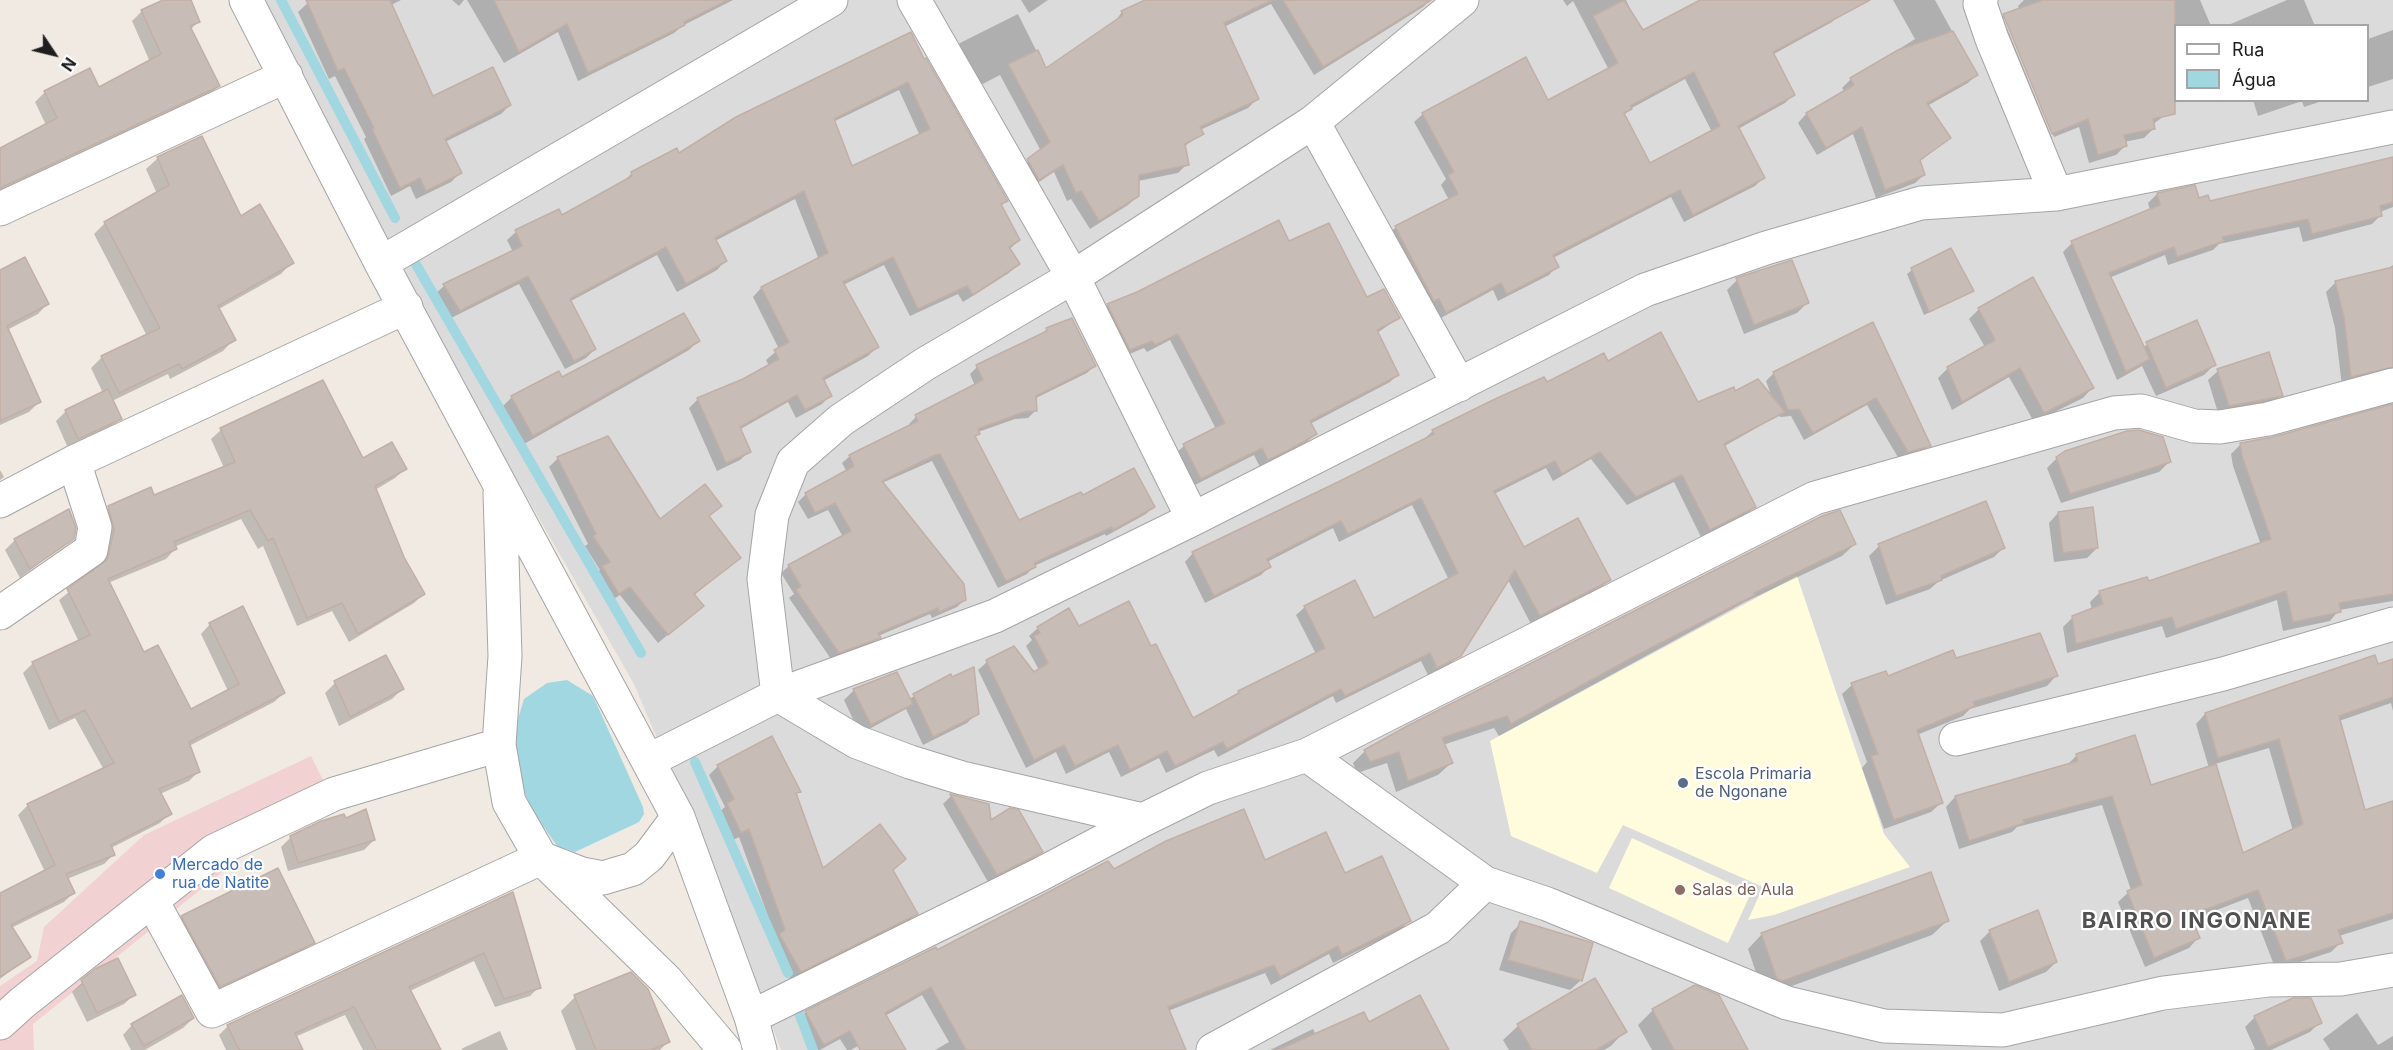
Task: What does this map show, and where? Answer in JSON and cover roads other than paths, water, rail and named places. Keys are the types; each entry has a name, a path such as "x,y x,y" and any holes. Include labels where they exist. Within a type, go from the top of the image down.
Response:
{"street":[{"path":"246,0 381,263 678,818 751,1017 760,1050"},
{"path":"381,263 831,0"},
{"path":"914,0 1073,277 1193,519"},
{"path":"778,695 764,579 772,515 793,462 841,420 925,364 1073,277 1313,122 1462,0"},
{"path":"1981,0 1980,4 1992,39 2056,194"},
{"path":"0,209 286,76"},
{"path":"1313,122 1459,386"},
{"path":"648,761 778,695 995,616 1459,386 1645,290 1766,248 1921,203 2056,194 2393,127"},
{"path":"0,501 74,462 406,307"},
{"path":"751,1017 1039,875 1208,788 1307,755 1815,498 2114,413 2141,411 2194,426 2220,427 2268,419 2393,385"},
{"path":"0,613 91,550 95,527 74,462"},
{"path":"500,485 505,657 499,745 509,801 541,858 666,980 720,1049"},
{"path":"1956,739 2223,674 2393,624"},
{"path":"778,695 857,742 910,762 962,778 1143,820"},
{"path":"0,1023 22,1002 214,851 334,794 499,745"},
{"path":"1307,755 1485,883 1547,903 1787,1003 1884,1038 2003,1030 2163,993 2268,980 2341,979 2393,970"},
{"path":"152,901 212,1011 541,858 582,874 603,878 633,869 649,856 678,818"},
{"path":"1213,1050 1438,928 1485,883"}],"water":[{"path":"567,680 593,696 643,807 644,814 639,822 575,852 557,846 531,809 515,767 517,722 524,699 547,683"}],"waterway":[{"path":"281,0 395,218"},
{"path":"414,261 641,653"},
{"path":"695,762 788,973"},
{"path":"796,1005 813,1050"}],"place":[{"name":"Escola Primaria de Ngonane","path":"1683,783"},
{"name":"Mercado de rua de Natite","path":"160,874"},
{"name":"Salas de Aula","path":"1680,890"}],"district":[{"name":"BAIRRO INGONANE","path":"2197,921"}]}
